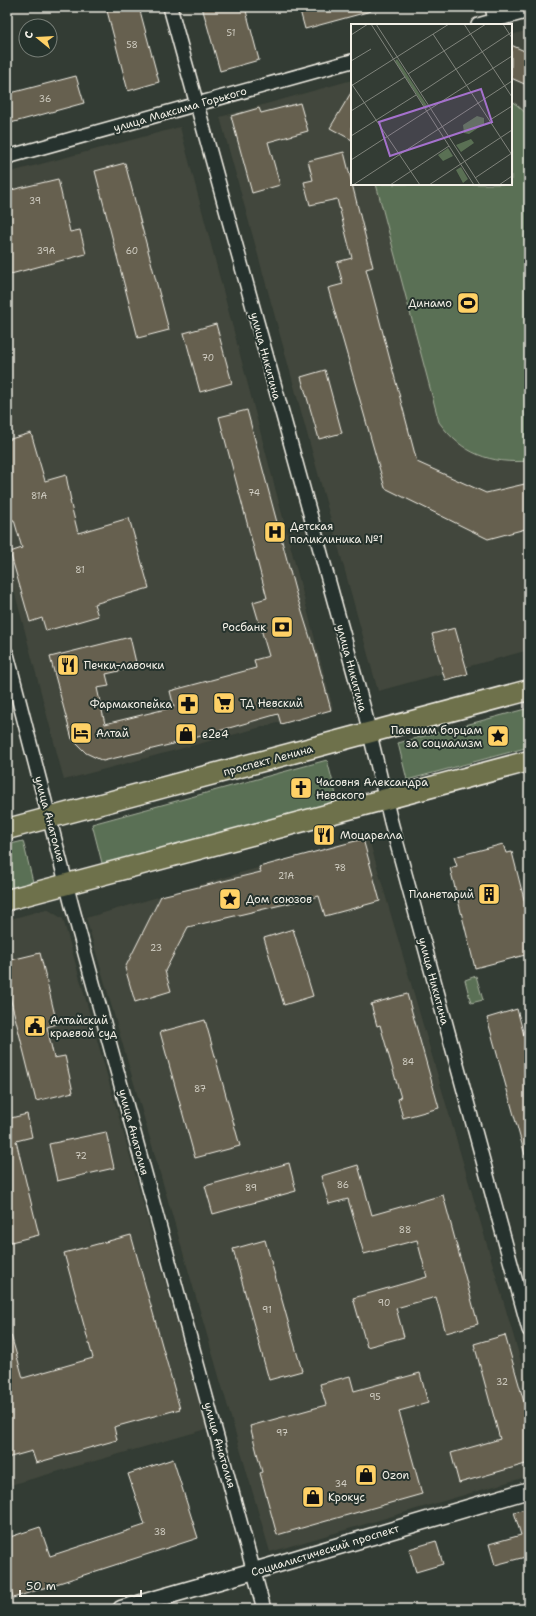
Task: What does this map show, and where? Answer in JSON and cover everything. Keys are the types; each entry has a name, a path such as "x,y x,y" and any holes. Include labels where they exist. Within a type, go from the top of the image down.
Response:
{"main road":[{"name":"проспект Ленина","path":"7,829 529,690"},
{"path":"7,900 385,798 529,761"}],"street":[{"name":"улица Никитина","path":"170,7 370,732 385,798 529,1330"},
{"path":"492,7 495,20"},
{"path":"481,24 529,11"},
{"name":"улица Максима Горького","path":"7,157 351,61"},
{"name":"улица Анатолия","path":"7,654 66,884 264,1609"},
{"name":"Социалистический проспект","path":"121,1609 529,1490"}],"shaded area":[{"path":"529,30 529,650 378,691 220,117 351,80 351,185 512,185 512,35"},
{"path":"180,127 333,708 64,780 7,563 7,173"},
{"path":"368,836 529,1389 529,1476 270,1552 86,918"},
{"path":"47,909 63,919 207,1429 7,1486 7,920"}],"green space":[{"name":"Динамо","path":"512,102 529,116 529,461 502,461 478,455 457,442 439,422 376,185 512,185"},
{"path":"529,708 529,747 407,780 398,743"},
{"path":"327,760 338,802 103,867 92,824"},
{"path":"23,841 33,882 7,889 7,845"},
{"path":"476,976 483,1000 471,1003 465,980"}],"building":[{"path":"106,7 139,7 159,82 128,91"},
{"path":"202,7 245,7 259,60 220,71"},
{"path":"299,7 371,7 371,11 305,29"},
{"path":"512,45 529,53 529,86 512,78"},
{"path":"76,76 84,103 7,124 7,94"},
{"path":"351,93 351,139 330,128"},
{"path":"300,103 308,131 268,142 280,185 252,193 231,116 259,108 261,113"},
{"path":"344,152 351,185 352,185 373,267 366,269 417,462 486,493 529,483 529,528 488,539 385,488 328,288 343,284 337,262 352,258 337,199 310,205 304,182 313,180 308,161"},
{"path":"125,163 169,330 138,338 95,171"},
{"path":"58,179 70,232 80,230 86,254 7,275 7,191"},
{"path":"216,324 232,383 200,392 184,333"},
{"path":"325,370 342,433 319,439 301,377"},
{"path":"247,410 295,590 312,644 313,643 331,710 281,724 278,714 173,744 103,761 86,753 72,739 50,657 130,637 137,667 106,674 109,686 97,688 105,724 174,707 170,691 256,668 254,660 269,656 253,602 267,598 219,417"},
{"path":"31,433 45,481 66,475 70,501 78,533 129,518 149,588 94,604 98,616 46,631 42,618 30,622 10,552 22,548 14,520 7,520 7,440"},
{"path":"455,628 468,674 445,680 432,634"},
{"path":"363,839 380,901 325,916 319,896 188,927 165,971 171,991 135,1002 125,968 161,896 261,872 259,867"},
{"name":"Планетарий","path":"503,844 506,853 512,852 529,919 529,954 475,968 450,868 457,866 454,857"},
{"path":"293,929 313,996 284,1005 264,938"},
{"name":"Алтайский краевой суд","path":"40,953 57,1024 47,1027 54,1058 65,1056 73,1092 36,1101 10,997 7,998 7,961"},
{"path":"407,994 439,1108 403,1118 398,1099 401,1098 380,1025 377,1026 371,1004"},
{"path":"517,1009 529,1054 529,1154 525,1155 487,1018"},
{"path":"205,1020 240,1146 195,1158 160,1032"},
{"path":"27,1114 32,1137 16,1141 39,1235 7,1243 7,1119"},
{"path":"106,1132 114,1168 57,1181 49,1144"},
{"path":"289,1163 296,1191 213,1214 205,1186"},
{"path":"358,1165 372,1215 443,1195 478,1324 446,1333 436,1297 396,1308 404,1337 367,1347 353,1298 427,1277 417,1240 364,1254 348,1199 329,1204 321,1176"},
{"path":"131,1235 180,1409 114,1427 117,1440 36,1463 32,1451 7,1458 7,1336 11,1335 23,1378 93,1358 64,1253"},
{"path":"265,1240 302,1371 269,1380 233,1249"},
{"path":"505,1335 529,1420 529,1463 459,1483 451,1453 500,1439 474,1344"},
{"path":"420,1373 428,1403 399,1411 422,1494 277,1535 260,1473 262,1472 250,1426 326,1405 320,1384 350,1376 354,1391"},
{"path":"173,1459 198,1538 13,1598 7,1579 7,1538 40,1527 50,1556 145,1525 128,1474"},
{"path":"529,1508 529,1556 495,1565 489,1544 521,1535 514,1512"},
{"path":"436,1541 443,1564 416,1572 409,1549"}],"place":[{"name":"Динамо","path":"468,303"},
{"name":"Детская поликлиника №1","path":"275,532"},
{"name":"Росбанк","path":"282,627"},
{"name":"Печки-лавочки","path":"68,665"},
{"name":"ТД Невский","path":"224,703"},
{"name":"Фармакопейка","path":"188,704"},
{"name":"Алтай","path":"81,733"},
{"name":"e2e4","path":"186,734"},
{"name":"Павшим борцам за социализм","path":"498,736"},
{"name":"Часовня Александра Невского","path":"301,788"},
{"name":"Моцарелла","path":"324,835"},
{"name":"Планетарий","path":"489,894"},
{"name":"Дом союзов","path":"230,899"},
{"name":"Алтайский краевой суд","path":"35,1026"},
{"name":"Ozon","path":"366,1475"},
{"name":"Крокус","path":"313,1497"}]}
